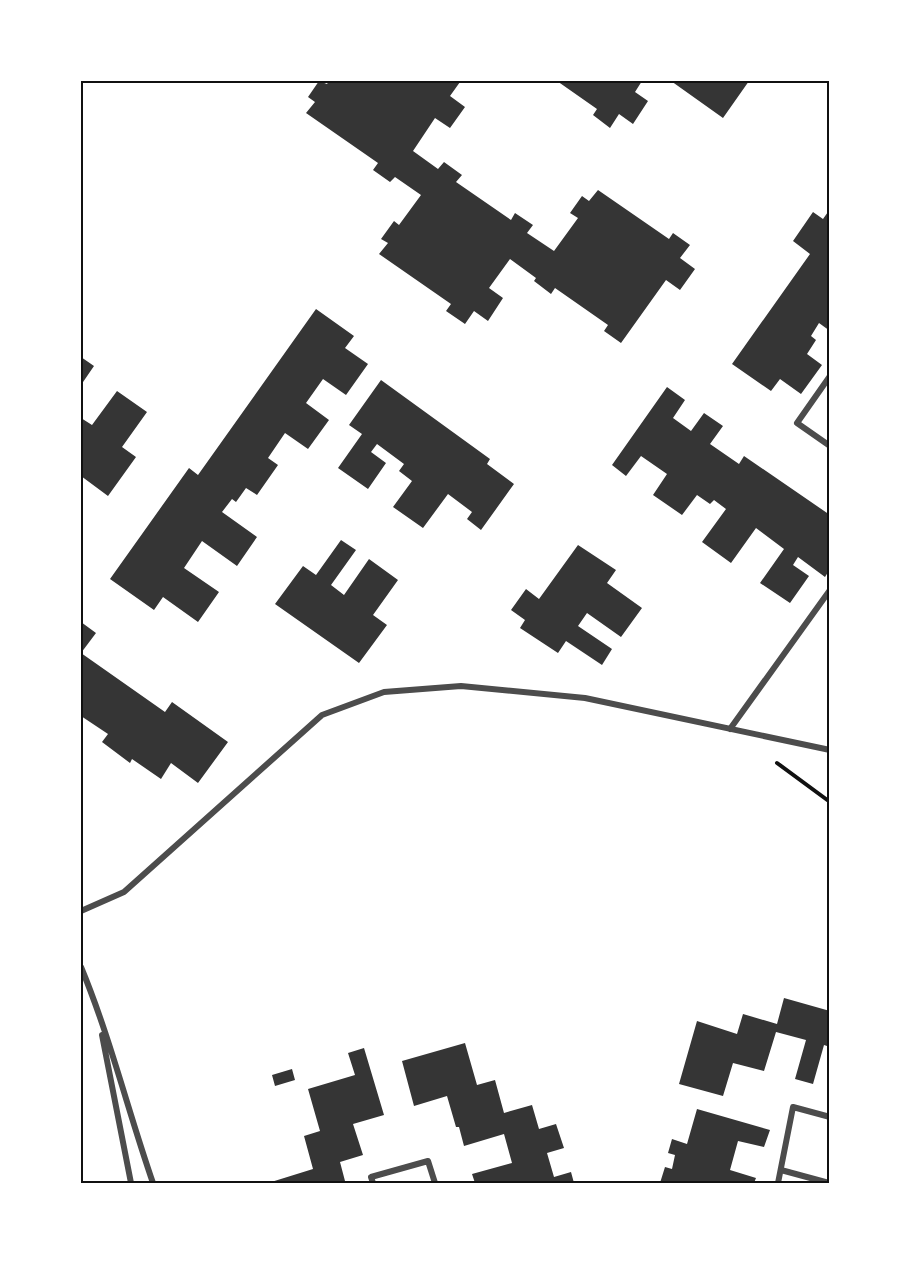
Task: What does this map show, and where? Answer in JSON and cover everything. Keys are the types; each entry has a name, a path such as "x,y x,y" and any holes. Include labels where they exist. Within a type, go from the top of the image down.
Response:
{"street":[{"path":"830,376 797,423 830,446"},
{"path":"730,729 830,590"},
{"path":"81,911 124,892 322,715 384,692 461,686 585,698 830,750"},
{"path":"81,967 96,1002 153,1183"},
{"path":"96,1002 131,1183"},
{"path":"778,1183 793,1107 830,1117"},
{"path":"373,1183 371,1177 428,1161 435,1183"},
{"path":"781,1170 829,1183"}],"building":[{"path":"319,81 327,84 329,81 460,82 450,96 465,107 450,128 435,118 413,151 438,169 444,162 462,175 456,182 511,220 515,213 533,225 527,233 554,251 578,218 570,213 582,196 589,201 598,190 669,239 673,233 690,245 680,258 695,269 680,290 666,280 621,343 604,331 608,325 555,288 551,294 534,281 536,278 510,259 489,288 503,298 488,321 474,311 465,324 446,311 451,304 379,254 388,243 381,239 394,221 399,225 421,195 395,177 390,182 373,170 378,163 306,113 315,102 308,97"},
{"path":"557,81 642,81 635,92 648,101 633,124 619,114 610,128 593,115 597,109"},
{"path":"671,81 749,81 723,118"},
{"path":"830,209 830,331 819,323 811,336 816,340 807,354 822,365 801,394 780,379 771,391 732,364 810,254 793,241 813,212 823,219"},
{"path":"316,309 354,336 345,348 368,364 346,395 323,379 306,403 329,420 308,449 285,433 268,458 278,465 257,495 246,488 236,502 232,499 222,512 257,537 237,566 202,541 184,568 219,592 198,622 163,597 154,610 110,579 189,468 198,475"},
{"path":"81,357 94,366 81,385"},
{"path":"381,380 490,459 487,464 514,484 481,530 467,519 472,512 448,494 423,528 393,507 412,481 399,471 404,464 377,444 371,452 386,463 368,489 338,468 362,434 349,425"},
{"path":"667,387 685,400 673,418 691,431 704,413 723,426 710,444 739,464 744,456 830,515 830,569 825,577 798,557 793,565 809,576 790,603 760,583 784,549 756,528 731,563 702,542 726,509 714,500 710,504 697,495 682,515 653,495 667,474 641,456 626,476 612,465"},
{"path":"117,391 147,412 122,447 136,457 108,496 81,476 81,418 92,425"},
{"path":"341,540 356,550 331,585 344,595 369,559 398,580 373,615 387,625 359,663 275,604 303,566 316,575"},
{"path":"578,545 616,570 607,583 642,608 621,637 587,613 578,626 612,649 602,665 566,641 558,653 520,628 525,620 511,610 526,589 539,599"},
{"path":"81,622 96,633 81,653"},
{"path":"81,653 165,712 172,702 228,742 198,783 171,763 161,779 132,759 130,763 102,742 108,734 81,716"},
{"path":"784,998 830,1011 830,1047 824,1045 813,1084 795,1079 806,1040 776,1032 764,1071 733,1063 723,1096 679,1084 697,1021 737,1034 743,1014 777,1024"},
{"path":"465,1043 477,1085 495,1080 504,1113 532,1105 539,1129 556,1124 564,1148 547,1153 554,1177 571,1172 574,1183 475,1183 472,1174 512,1163 504,1134 464,1146 447,1096 414,1106 402,1061"},
{"path":"364,1048 384,1115 353,1124 363,1155 340,1162 345,1181 268,1183 313,1169 304,1136 320,1131 308,1089 355,1075 348,1053"},
{"path":"292,1069 295,1080 275,1086 272,1075"},
{"path":"697,1109 770,1130 764,1147 738,1141 730,1170 756,1178 754,1183 660,1183 665,1167 672,1169 675,1155 668,1153 672,1139 687,1144"}]}
